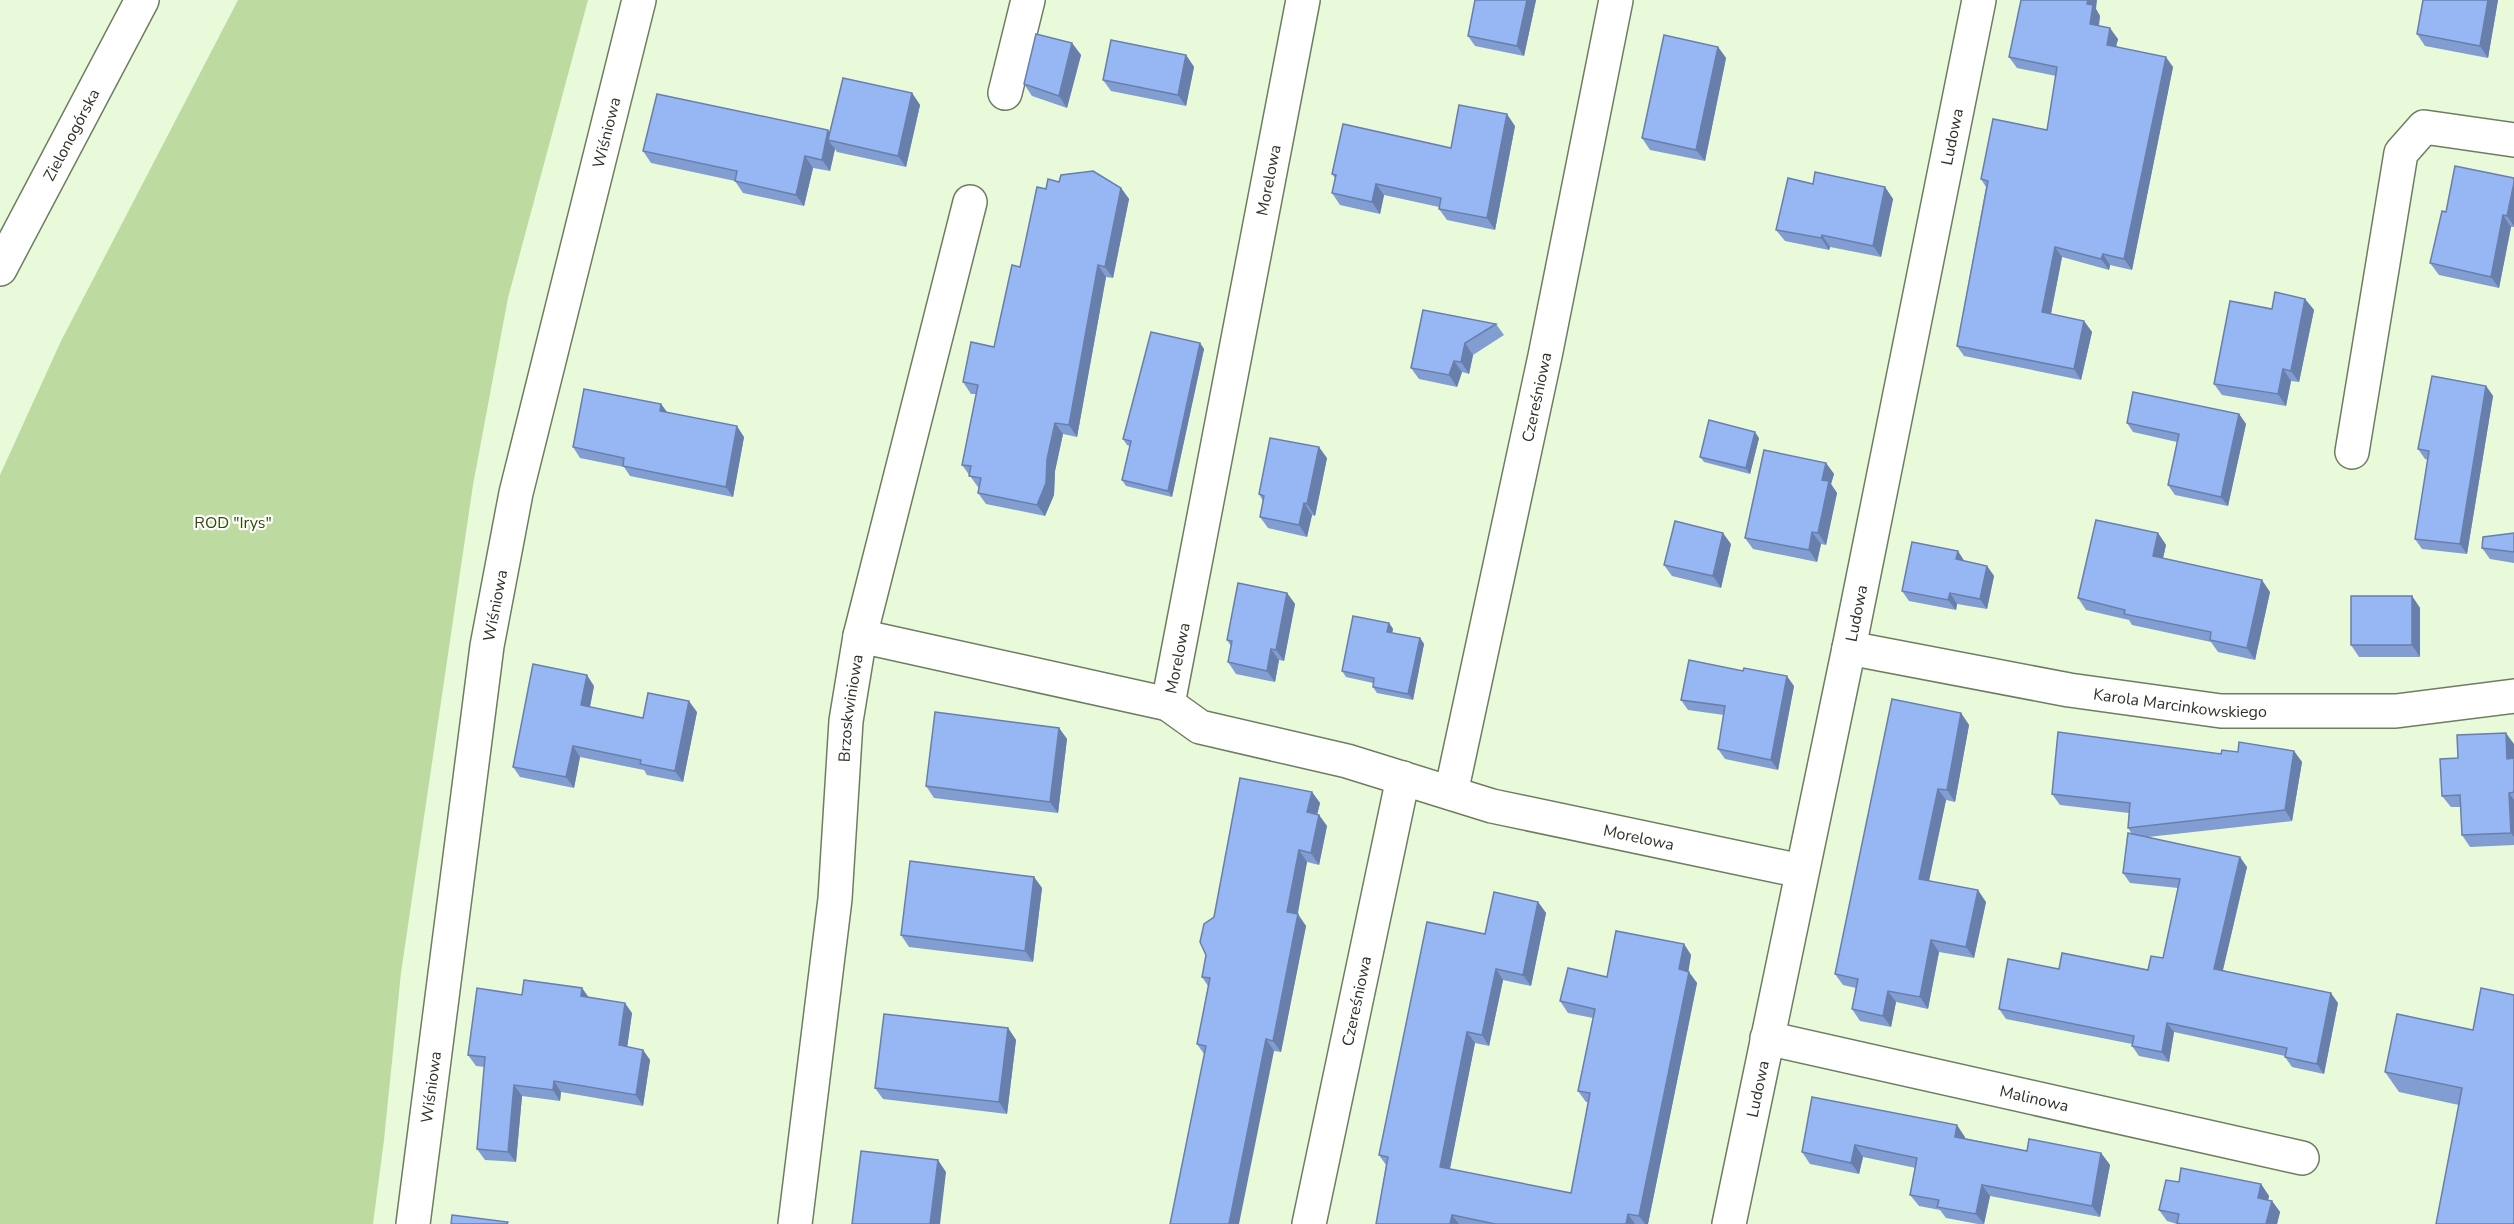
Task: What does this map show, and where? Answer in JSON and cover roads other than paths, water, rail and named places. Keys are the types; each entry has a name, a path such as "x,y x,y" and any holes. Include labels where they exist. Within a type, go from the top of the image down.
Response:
{"street":[{"name":"Zielonogórska","path":"0,270 142,0"},
{"name":"Wiśniowa","path":"413,1224 487,646 516,493 639,0"},
{"path":"1005,93 1028,0"},
{"name":"Morelowa","path":"1303,0 1168,704 1200,727 1347,761 1492,806 1801,871"},
{"name":"Czereśniowa","path":"1451,793 1545,356 1616,0"},
{"name":"Ludowa","path":"1729,1224 1849,648 1979,0"},
{"path":"2352,452 2401,153 2424,128 2514,140"},
{"name":"Brzoskwiniowa","path":"795,1224 835,900 846,721 860,636 969,202"},
{"path":"860,636 1168,704"},
{"name":"Karola Marcinkowskiego","path":"1849,648 2069,690 2221,711 2396,711 2514,696"},
{"name":"Czereśniowa","path":"1309,1224 1403,778"},
{"name":"Malinowa","path":"1767,1038 2302,1158"}],"park label":[{"name":"ROD \"Irys\"","path":"233,522"}]}
